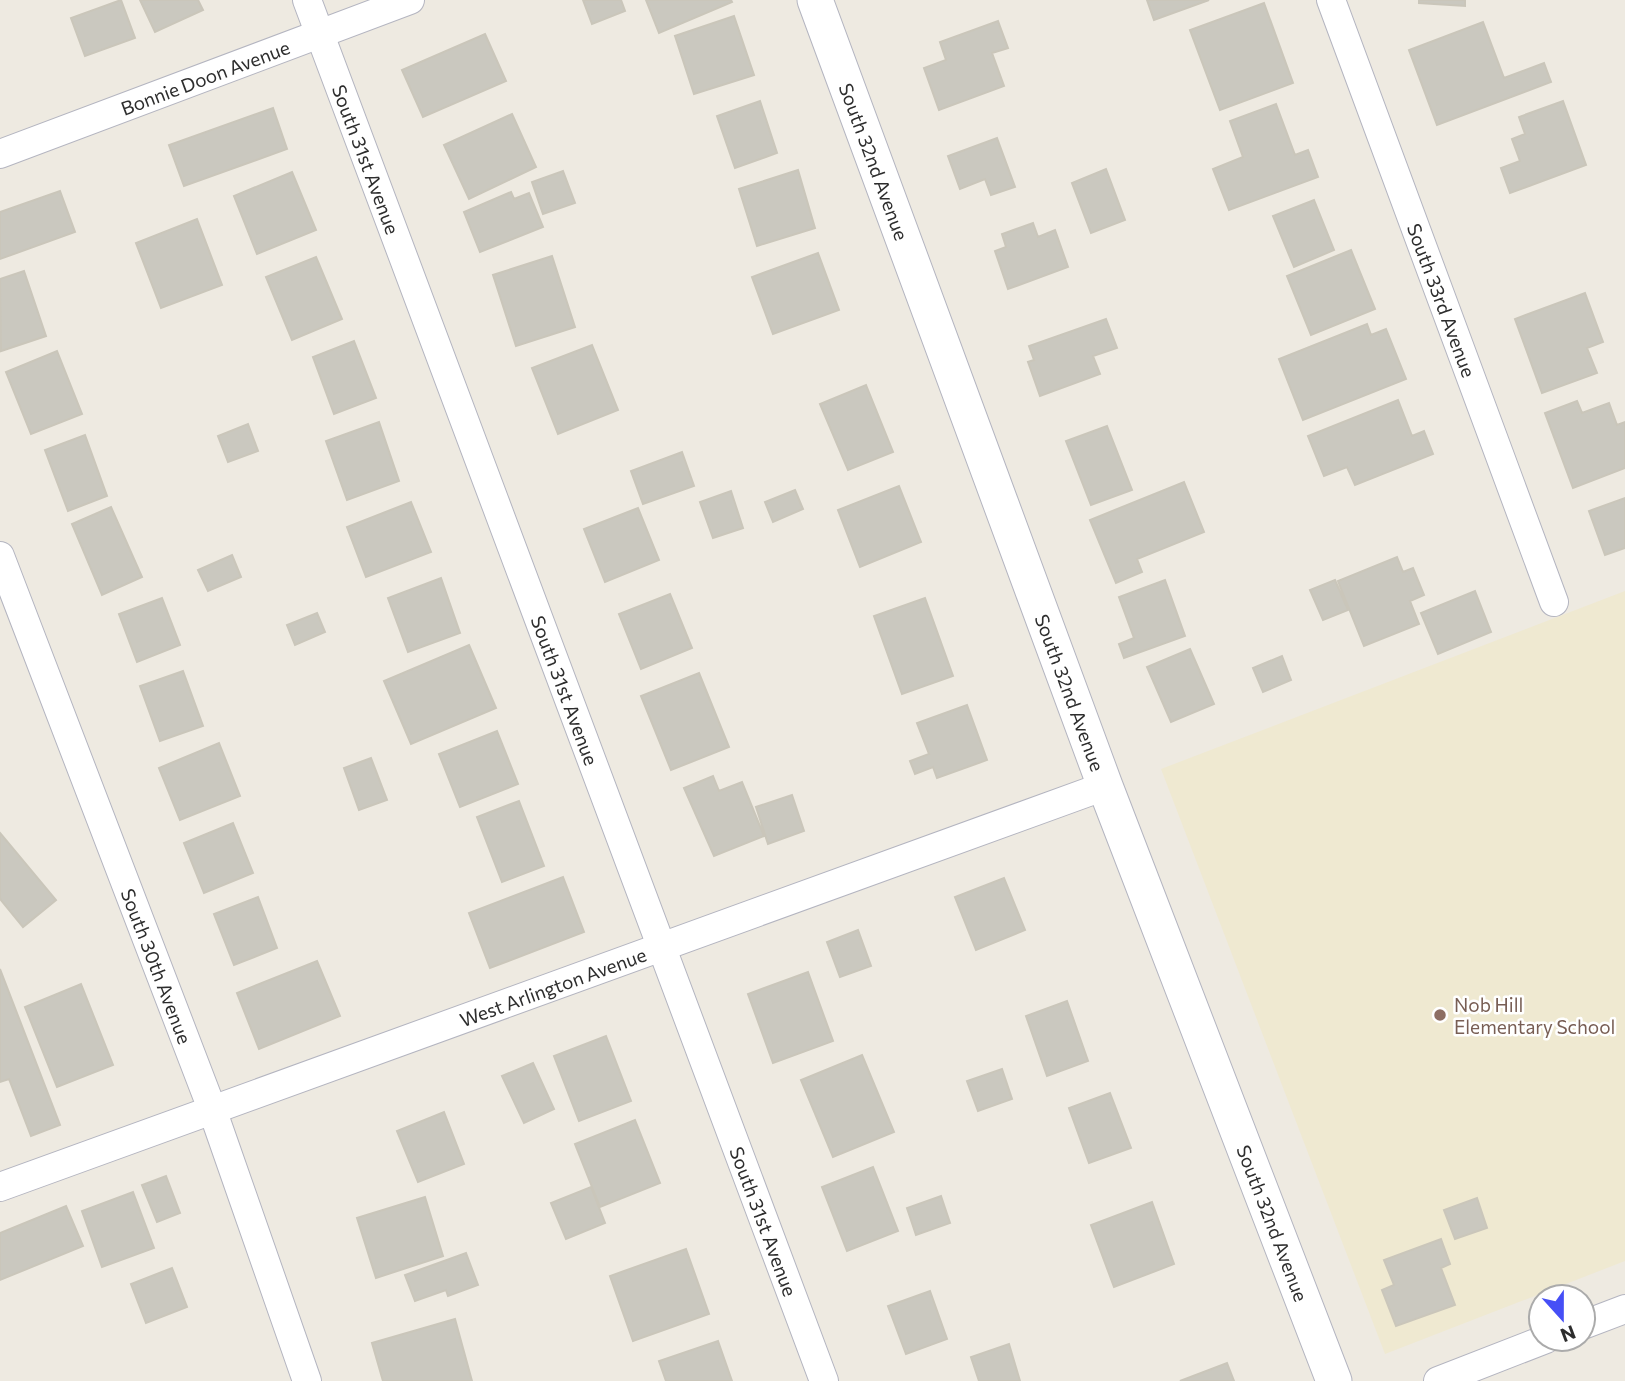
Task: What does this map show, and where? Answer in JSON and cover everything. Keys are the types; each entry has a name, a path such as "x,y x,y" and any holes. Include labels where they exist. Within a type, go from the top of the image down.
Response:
{"street":[{"name":"South 31st Avenue","path":"307,0 824,1381"},
{"name":"Bonnie Doon Avenue","path":"0,154 410,0"},
{"name":"South 32nd Avenue","path":"815,0 1105,786 1334,1381"},
{"name":"South 33rd Avenue","path":"1331,0 1555,602"},
{"name":"South 30th Avenue","path":"0,556 212,1109 307,1381"},
{"name":"West Arlington Avenue","path":"0,1187 1105,786"},
{"path":"1597,1319 1625,1308"},
{"path":"1437,1381 1527,1346"}],"shaded area":[{"name":"Nob Hill Elementary School","path":"1625,591 1625,1261 1568,1283 1527,1283 1527,1299 1385,1354 1161,769"}],"building":[{"path":"121,0 135,38 85,56 71,18"},
{"path":"140,0 198,0 203,10 155,32"},
{"path":"583,0 621,0 625,11 592,24"},
{"path":"646,0 731,0 732,2 659,33"},
{"path":"1147,0 1209,0 1154,20"},
{"path":"1419,0 1465,0 1465,6 1419,3"},
{"path":"1264,3 1293,83 1220,110 1190,30"},
{"path":"734,16 754,75 694,94 675,36"},
{"path":"998,21 1008,48 992,53 1004,86 939,110 924,68 946,60 940,42"},
{"path":"1483,22 1504,78 1544,63 1551,82 1437,125 1409,50"},
{"path":"485,34 506,81 423,117 402,70"},
{"path":"760,101 777,153 735,168 717,116"},
{"path":"1563,101 1586,165 1510,193 1501,168 1520,161 1512,139 1525,134 1519,117"},
{"path":"1276,104 1295,155 1308,150 1318,177 1229,210 1213,169 1243,157 1230,121"},
{"path":"273,108 287,149 184,186 169,145"},
{"path":"512,114 536,167 469,199 444,145"},
{"path":"997,138 1015,187 991,195 985,179 960,189 948,156"},
{"path":"1106,169 1125,220 1091,233 1072,183"},
{"path":"798,170 815,228 757,246 739,189"},
{"path":"563,171 575,203 543,214 532,182"},
{"path":"292,172 316,230 257,254 234,196"},
{"path":"60,191 75,232 0,259 0,212"},
{"path":"511,192 514,199 529,193 543,227 480,252 464,212"},
{"path":"1314,200 1334,250 1294,267 1273,216"},
{"path":"197,219 222,285 161,308 136,243"},
{"path":"1033,223 1038,237 1055,230 1068,267 1008,289 995,251 1006,247 1002,234"},
{"path":"1351,250 1375,309 1311,335 1287,276"},
{"path":"818,253 839,310 773,334 752,277"},
{"path":"552,256 575,327 516,346 493,275"},
{"path":"316,257 342,319 292,340 266,277"},
{"path":"24,271 46,336 1,351 0,279"},
{"path":"1585,293 1603,342 1587,348 1597,373 1542,393 1515,319"},
{"path":"1106,319 1117,348 1093,356 1100,374 1040,396 1028,362 1034,360 1029,346"},
{"path":"1367,324 1371,335 1386,329 1406,379 1303,420 1279,359"},
{"path":"354,341 376,398 334,414 313,357"},
{"path":"592,345 618,410 558,434 532,368"},
{"path":"57,351 82,414 31,434 6,372"},
{"path":"866,385 893,452 848,470 820,404"},
{"path":"1398,400 1412,436 1424,431 1433,454 1355,485 1347,467 1324,476 1308,436"},
{"path":"1577,401 1582,413 1609,403 1617,425 1625,422 1625,468 1573,488 1545,413"},
{"path":"379,422 399,481 347,500 326,441"},
{"path":"248,424 258,451 228,462 218,436"},
{"path":"1107,426 1132,490 1091,505 1066,441"},
{"path":"85,435 107,496 68,511 45,450"},
{"path":"682,452 694,486 643,504 631,471"},
{"path":"1184,482 1204,532 1137,559 1142,572 1116,583 1090,520"},
{"path":"899,486 921,542 860,567 838,510"},
{"path":"795,490 803,509 773,522 765,502"},
{"path":"731,491 743,528 713,538 700,502"},
{"path":"1625,498 1625,548 1605,555 1589,511"},
{"path":"411,502 431,552 366,577 347,527"},
{"path":"111,507 142,577 102,595 72,524"},
{"path":"638,508 659,560 605,582 584,529"},
{"path":"232,555 241,577 208,591 198,570"},
{"path":"1397,557 1403,572 1413,568 1424,595 1410,601 1419,624 1364,646 1338,581"},
{"path":"441,578 460,633 408,652 388,598"},
{"path":"1165,580 1185,636 1124,658 1119,644 1134,638 1119,597"},
{"path":"1335,580 1348,610 1323,620 1310,590"},
{"path":"1475,591 1491,632 1438,654 1421,613"},
{"path":"670,594 692,648 641,669 619,614"},
{"path":"162,598 180,645 137,662 119,614"},
{"path":"925,598 953,676 902,694 874,616"},
{"path":"317,613 325,632 295,645 287,625"},
{"path":"469,645 496,708 411,744 384,681"},
{"path":"1190,649 1214,704 1171,722 1147,667"},
{"path":"1282,656 1291,680 1263,692 1253,668"},
{"path":"183,671 203,726 160,741 140,686"},
{"path":"699,673 729,747 671,770 641,696"},
{"path":"967,705 987,760 937,778 933,767 915,774 910,761 929,754 917,723"},
{"path":"497,731 518,784 460,807 439,754"},
{"path":"219,743 240,796 180,820 159,768"},
{"path":"371,758 387,800 359,810 344,768"},
{"path":"713,776 719,791 742,782 764,836 714,856 684,788"},
{"path":"792,795 804,831 768,844 756,807"},
{"path":"519,801 544,866 502,882 477,817"},
{"path":"233,823 253,873 204,893 184,843"},
{"path":"0,833 56,900 23,927 0,899"},
{"path":"563,877 584,932 490,968 469,913"},
{"path":"1004,878 1025,930 976,950 955,897"},
{"path":"258,897 277,948 234,965 214,914"},
{"path":"858,930 871,966 840,977 827,942"},
{"path":"317,961 340,1016 259,1049 237,993"},
{"path":"0,969 60,1125 31,1136 9,1079 0,1082"},
{"path":"808,972 833,1041 773,1063 748,994"},
{"path":"81,984 113,1065 57,1087 25,1007"},
{"path":"1067,1001 1088,1061 1047,1076 1026,1016"},
{"path":"606,1036 631,1101 579,1121 554,1056"},
{"path":"862,1055 894,1132 833,1157 801,1080"},
{"path":"533,1063 554,1109 524,1123 502,1076"},
{"path":"1002,1069 1012,1099 978,1111 967,1081"},
{"path":"1110,1093 1131,1148 1089,1163 1069,1108"},
{"path":"444,1112 464,1164 418,1182 397,1131"},
{"path":"635,1120 660,1183 600,1207 575,1144"},
{"path":"873,1167 898,1231 847,1251 822,1187"},
{"path":"166,1176 180,1213 157,1222 142,1185"},
{"path":"591,1187 605,1223 566,1239 551,1203"},
{"path":"133,1192 154,1248 102,1267 82,1211"},
{"path":"941,1196 950,1223 916,1235 907,1208"},
{"path":"425,1197 443,1256 376,1278 357,1218"},
{"path":"1477,1198 1487,1228 1455,1239 1444,1210"},
{"path":"1152,1202 1174,1264 1114,1287 1091,1225"},
{"path":"66,1206 83,1246 0,1280 0,1233"},
{"path":"1441,1239 1450,1264 1441,1268 1455,1305 1396,1326 1382,1290 1394,1285 1384,1260"},
{"path":"686,1249 709,1314 633,1341 610,1276"},
{"path":"466,1253 478,1285 448,1296 446,1290 415,1301 405,1275"},
{"path":"172,1268 187,1307 146,1323 131,1284"},
{"path":"930,1291 947,1339 906,1354 888,1306"},
{"path":"455,1319 472,1381 383,1381 372,1343"},
{"path":"718,1341 732,1381 666,1381 659,1361"},
{"path":"1009,1344 1020,1381 979,1381 971,1357"},
{"path":"1227,1363 1234,1381 1180,1381"}],"place":[{"name":"Nob Hill Elementary School","path":"1440,1015"}]}
